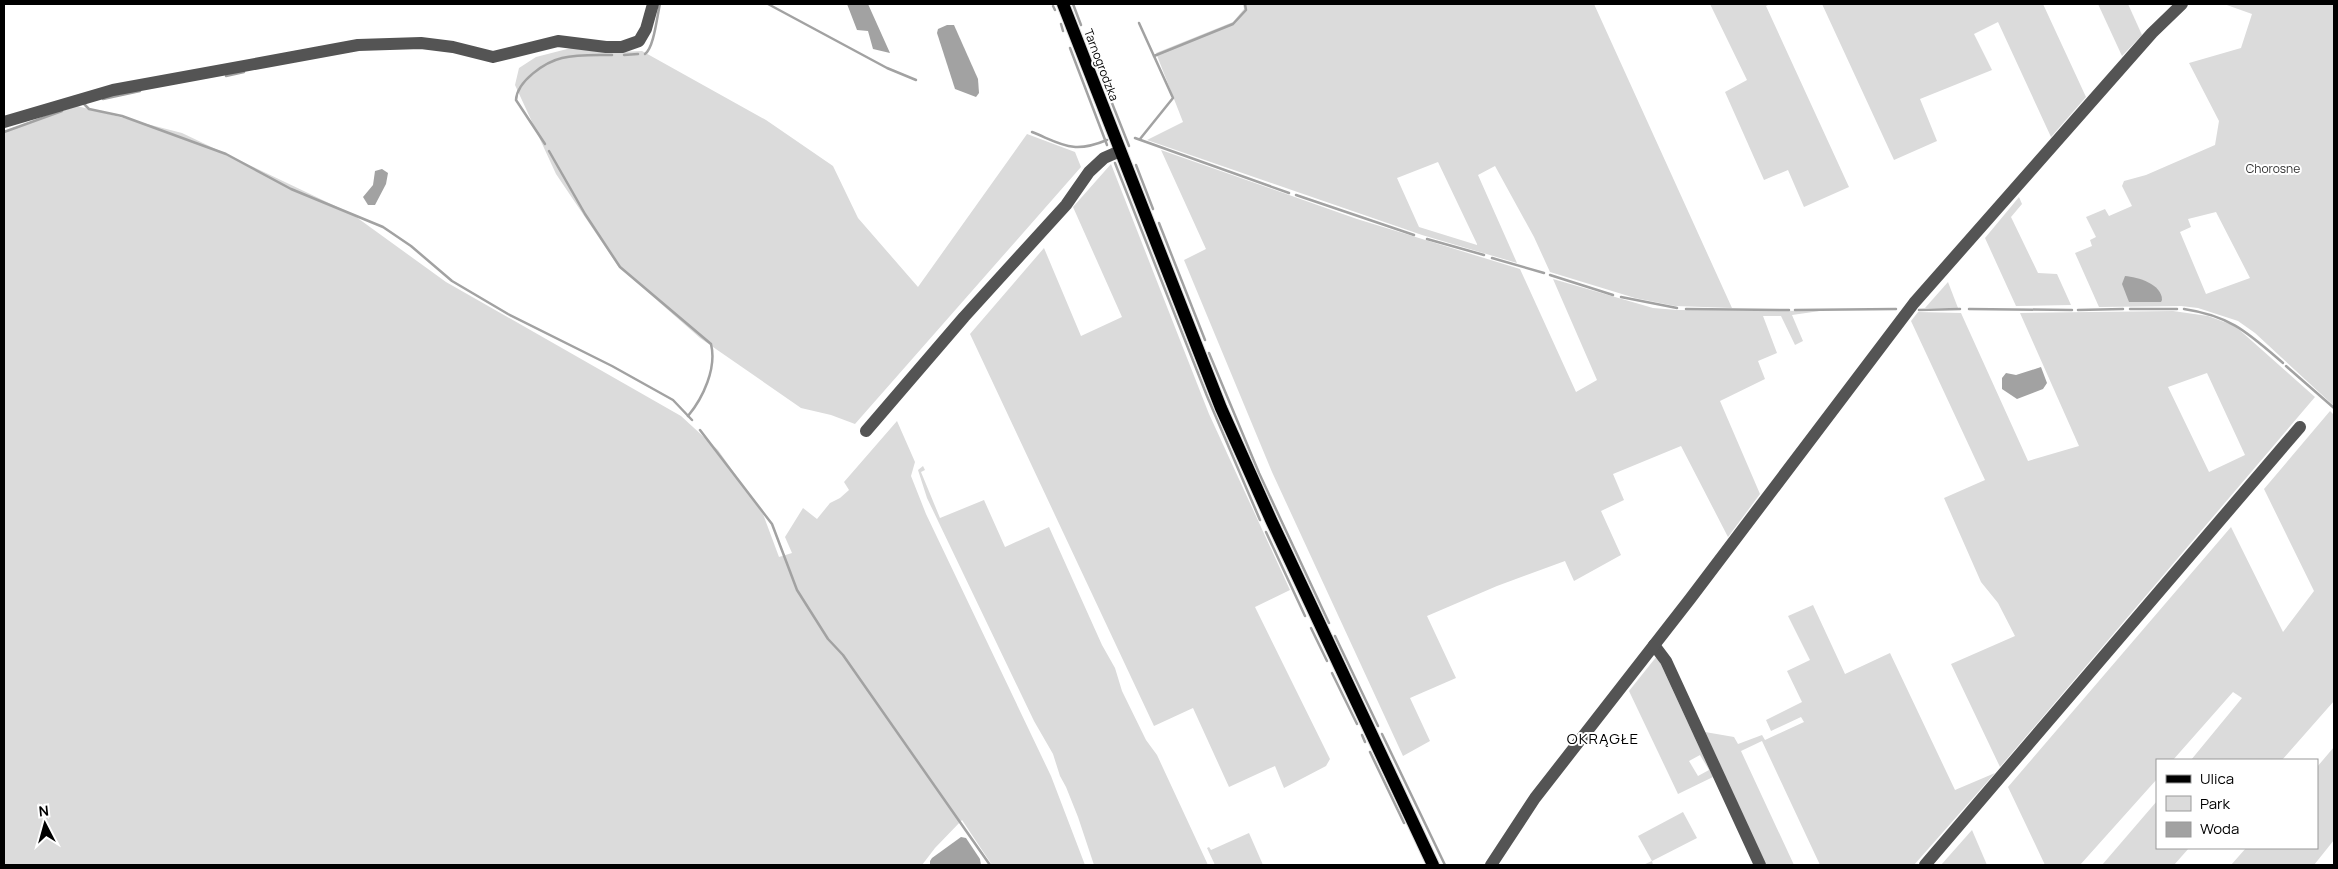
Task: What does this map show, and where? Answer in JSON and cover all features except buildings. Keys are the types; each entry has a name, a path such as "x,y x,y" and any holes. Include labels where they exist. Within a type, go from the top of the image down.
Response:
{"main road":[{"name":"Tarnogrodzka","path":"1063,4 1221,408 1251,477 1433,865"}],"street":[{"path":"4,122 113,90 368,44 421,43 453,47 493,56 558,40 606,48 622,47 638,40 646,29 653,4"},
{"path":"1491,865 1535,798 1914,303 2152,33 2182,4"},
{"path":"866,431 964,317 1066,205 1089,172 1104,158 1120,151"},
{"path":"1924,865 2300,427"},
{"path":"1654,645 1666,661 1760,865"}],"green space":[{"path":"1243,4 1594,4 1732,308 1675,306 1635,298 1550,272 1534,237 1495,166 1478,175 1517,263 1422,235 1147,140 1183,122 1156,53 1233,22 1244,9","holes":["1438,162 1477,244 1419,227 1397,178"]},
{"path":"1710,4 1770,4 1766,6 1849,187 1804,207 1788,170 1764,180 1725,92 1747,80"},
{"path":"1822,4 2043,4 2086,97 2051,137 1998,22 1974,34 1992,70 1920,99 1937,141 1894,160"},
{"path":"2098,4 2128,4 2142,35 2122,56"},
{"name":"Chorosne","path":"2224,4 2334,4 2334,406 2255,333 2238,321 2198,308 2181,306 2099,307 2075,253 2092,246 2090,240 2096,237 2086,217 2105,209 2109,216 2132,206 2122,186 2124,181 2146,175 2215,145 2219,121 2189,63 2241,48 2252,14","holes":["2216,212 2250,278 2206,294 2180,232 2191,227 2188,219"]},
{"path":"571,48 619,52 642,51 766,120 833,166 858,218 918,287 1027,134 1075,152 1081,167 855,424 831,415 801,408 700,338 618,266 556,174 515,85 519,68 536,57"},
{"path":"77,106 182,133 352,214 446,282 681,416 718,450 763,514 779,557 792,553 785,537 803,508 817,519 830,503 840,498 849,490 844,482 897,421 915,462 911,476 926,514 1051,776 1085,865 992,865 962,820 935,848 922,865 4,865 4,131"},
{"path":"1161,150 1357,219 1520,269 1576,392 1597,380 1553,279 1653,308 1677,310 1820,311 1792,315 1803,341 1795,345 1781,316 1763,316 1777,353 1758,361 1765,379 1720,401 1760,494 1728,537 1681,446 1613,474 1624,500 1601,511 1621,555 1574,581 1565,561 1497,586 1427,616 1456,678 1410,698 1430,741 1403,756 1272,472 1184,260 1206,249"},
{"path":"1111,164 1209,414 1290,590 1255,607 1330,759 1326,766 1284,788 1275,766 1229,787 1193,708 1154,726 970,334 1044,248 1081,336 1122,317 1073,207"},
{"path":"2019,197 2022,204 2011,217 2038,273 2057,274 2071,305 2016,306 1985,238"},
{"path":"1948,282 1958,308 1925,308"},
{"path":"2173,311 2208,316 2235,326 2315,397 2000,767 1951,664 2015,636 1998,603 1981,582 1944,498 1985,480 1911,321 1918,312 1961,313 2028,461 2079,446 2020,313","holes":["2207,373 2245,455 2209,472 2168,387"]},
{"path":"2330,411 2334,415 2334,701 2283,759 2192,759 2242,698 2233,692 2174,759 2156,759 2156,780 2080,865 2045,865 2008,787 2231,527 2283,632 2314,591 2264,489"},
{"path":"923,466 925,470 921,472 940,518 984,500 1005,547 1049,527 1102,645 1115,668 1122,691 1146,740 1157,755 1208,865 1094,865 1078,817 1060,776 1053,754 1034,721 927,498 918,470"},
{"path":"1813,605 1845,674 1890,653 1955,790 1995,773 1914,865 1820,865 1762,741 1741,751 1794,865 1766,865 1705,732 1734,737 1738,744 1762,735 1765,740 1804,722 1801,717 1771,731 1766,720 1802,702 1787,671 1810,660 1788,616"},
{"path":"1657,656 1713,777 1678,794 1629,691","holes":["1700,755 1709,770 1698,776 1689,761"]},
{"path":"2334,747 2334,840 2314,865 2231,865 2245,849 2318,849 2318,766"},
{"path":"2156,802 2156,849 2188,849 2174,865 2102,865"},
{"path":"1683,812 1697,838 1652,861 1638,836"},
{"path":"1972,830 1987,865 1941,865"},
{"path":"1249,833 1263,865 1215,865 1207,848 1209,847 1211,850"},
{"path":"1652,861 1653,865 1643,865"}],"water":[{"path":"847,4 868,4 890,53 873,49 868,31 857,30"},
{"path":"947,25 954,25 978,79 979,93 976,97 955,89 937,33 938,29"},
{"path":"382,169 388,173 386,184 375,205 368,205 363,197 373,185 375,171"},
{"path":"2125,276 2148,282 2154,286 2161,294 2161,302 2129,302 2122,284"},
{"path":"2041,367 2047,383 2043,389 2017,399 2002,389 2002,378 2006,373 2016,375"},
{"path":"961,837 966,838 980,859 981,865 930,865 932,858"}],"waterway":[{"path":"645,54 653,39 660,4"},
{"path":"768,4 887,68 916,80"},
{"path":"1073,4 1081,25"},
{"path":"1154,56 1233,24 1246,10 1245,4"},
{"path":"1053,6 1055,10"},
{"path":"1139,23 1173,98 1140,139"},
{"path":"1061,24 1063,31"},
{"path":"1087,40 1129,146"},
{"path":"1070,48 1107,145"},
{"path":"624,55 638,54"},
{"path":"545,144 516,100 521,86 533,73 555,60 574,56 612,55"},
{"path":"226,76 244,72"},
{"path":"103,99 140,91"},
{"path":"84,104 89,109 122,116 226,154 291,189 383,227 411,246 452,281 508,314 612,366 673,400 692,420"},
{"path":"4,132 62,111"},
{"path":"1032,132 1061,144 1077,147 1107,140"},
{"path":"1135,138 1289,193"},
{"path":"549,151 585,214 620,267 711,344 712,363 710,373 699,401 688,416"},
{"path":"1115,163 1207,396 1260,520"},
{"path":"1136,165 1153,209"},
{"path":"1296,195 1414,235"},
{"path":"1159,223 1205,340"},
{"path":"1427,239 1484,255"},
{"path":"1492,258 1544,273"},
{"path":"1550,275 1613,295"},
{"path":"1621,297 1677,308"},
{"path":"1686,309 1789,310"},
{"path":"1795,310 1896,309"},
{"path":"1919,310 1960,309"},
{"path":"1969,309 2072,310"},
{"path":"2078,310 2123,309"},
{"path":"2130,309 2177,309"},
{"path":"2184,309 2227,321 2249,335 2283,363"},
{"path":"1209,353 1259,473 1329,623"},
{"path":"2286,366 2334,408"},
{"path":"700,430 772,524 797,590 828,639 843,655 990,865"},
{"path":"1266,532 1305,616"},
{"path":"1311,628 1327,661"},
{"path":"1335,636 1378,726"},
{"path":"1332,673 1357,724"},
{"path":"1382,734 1445,865"},
{"path":"1362,735 1365,742"},
{"path":"1370,752 1404,823"}],"district":[{"name":"OKRĄGŁE","path":"1603,739"}]}
